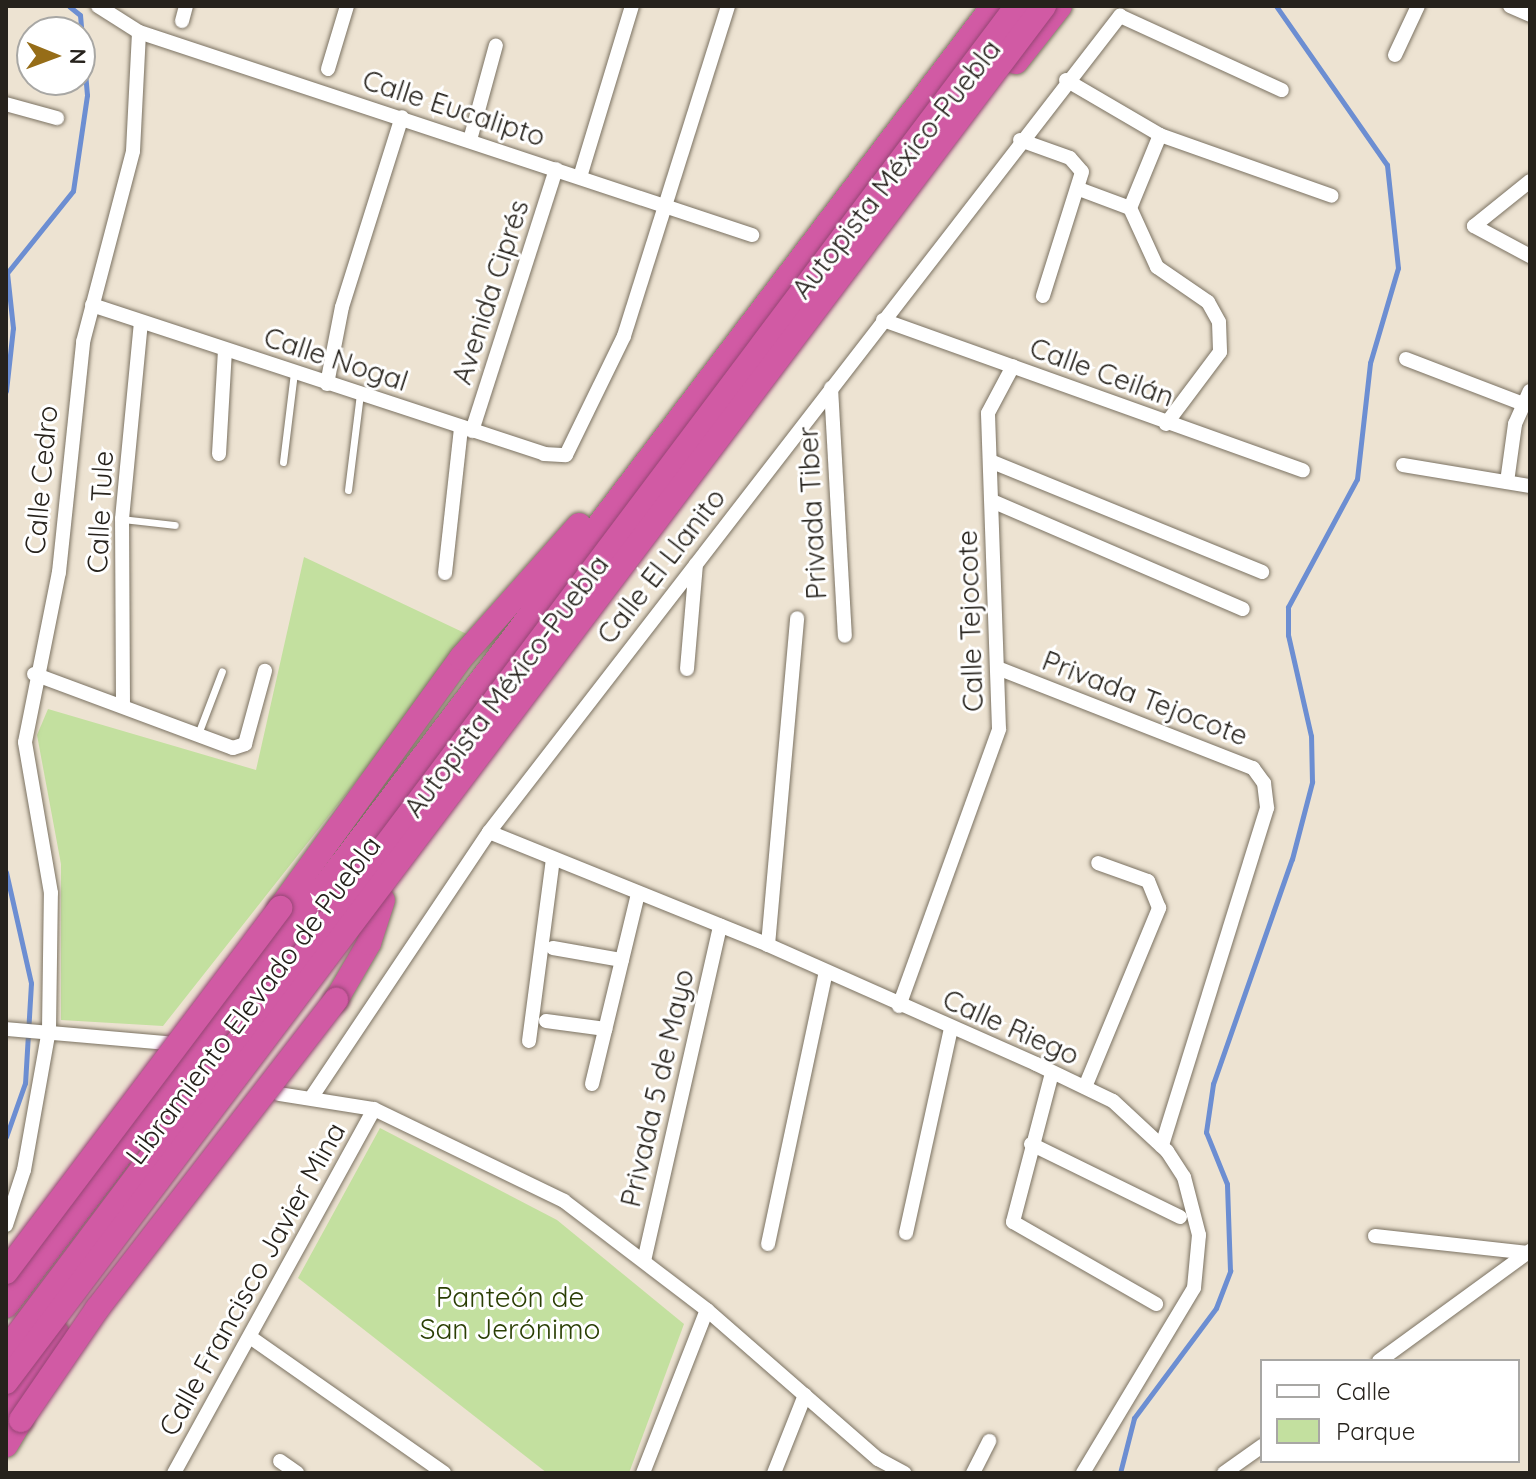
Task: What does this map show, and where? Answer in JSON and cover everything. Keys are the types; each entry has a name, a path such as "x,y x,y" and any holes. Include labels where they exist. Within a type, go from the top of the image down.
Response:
{"highway":[{"name":"Autopista México-Puebla","path":"6,1306 620,491 993,6"},
{"name":"Libramiento Elevado de Puebla","path":"6,1350 1017,6"},
{"name":"Libramiento Elevado de Puebla","path":"6,1382 1044,6"},
{"name":"Autopista México-Puebla","path":"6,1407 383,900 1060,6"},
{"path":"6,1272 280,908 461,658 572,530 620,491"},
{"path":"6,1445 97,1309 336,1000 369,943 383,900"}],"street":[{"path":"98,6 139,32"},
{"path":"182,21 186,6"},
{"path":"328,69 347,6"},
{"path":"580,177 632,6"},
{"path":"666,206 728,6"},
{"path":"1395,55 1418,6"},
{"path":"1510,6 1530,15"},
{"name":"Calle El Llanito","path":"313,1095 489,832 1066,80 1120,16 1282,90"},
{"name":"Calle Eucalipto","path":"139,32 752,235"},
{"name":"Calle Cedro","path":"6,1225 24,1170 45,1030 51,893 26,774 34,674 59,572 75,384 92,305 133,151 139,32"},
{"path":"470,140 496,45"},
{"path":"1066,80 1160,135 1332,196"},
{"path":"6,104 57,118"},
{"path":"327,384 342,307 402,117"},
{"path":"1130,208 1160,135"},
{"path":"1020,140 1074,161 1082,172 1043,296"},
{"name":"Avenida Ciprés","path":"445,573 466,429 556,169"},
{"path":"1530,181 1474,226 1530,256"},
{"path":"1079,189 1130,208 1157,267 1208,302 1219,322 1220,352 1166,424"},
{"name":"Calle Nogal","path":"92,305 466,429 566,455 624,336 666,206"},
{"name":"Calle Ceilán","path":"883,320 1166,424 1303,470"},
{"name":"Calle Tule","path":"123,704 122,519 141,322"},
{"path":"219,454 225,350"},
{"path":"1406,359 1526,397 1507,482"},
{"name":"Calle Tejocote","path":"899,1006 999,729 1000,669 988,413 1013,366"},
{"name":"Privada Tiber","path":"831,388 845,636"},
{"path":"990,461 1262,572"},
{"path":"1403,465 1530,486"},
{"path":"992,501 1243,609"},
{"path":"687,669 696,563"},
{"path":"768,945 797,618"},
{"name":"Privada Tejocote","path":"1000,669 1253,768 1264,783 1267,808 1162,1146"},
{"path":"34,674 123,704 233,748 245,744 265,671"},
{"name":"Calle Riego","path":"489,832 768,945 1085,1087 1113,1101 1162,1146 1184,1177 1199,1235 1200,1266 1188,1302 1132,1382 1083,1473"},
{"path":"529,1041 553,859"},
{"path":"1085,1087 1159,908 1148,881 1098,863"},
{"path":"592,1084 638,894"},
{"name":"Privada 5 de Mayo","path":"644,1261 720,926"},
{"path":"553,948 622,960"},
{"path":"768,1244 826,972"},
{"path":"546,1021 605,1029"},
{"path":"6,1044 12,1029 166,1043"},
{"path":"906,1233 951,1029"},
{"path":"1052,1073 1013,1222 1156,1304"},
{"path":"279,1094 313,1095 374,1109 564,1201 707,1310 878,1459 904,1473"},
{"name":"Calle Francisco Javier Mina","path":"174,1473 374,1109"},
{"path":"1031,1144 1180,1217"},
{"path":"1375,1236 1529,1252"},
{"path":"1382,1359 1529,1252"},
{"path":"643,1473 707,1310"},
{"path":"250,1337 444,1473"},
{"path":"774,1473 805,1395"},
{"path":"973,1473 989,1441"},
{"path":"1224,1473 1260,1447"},
{"path":"280,1461 297,1473"}],"lane":[{"path":"283,462 294,372"},
{"path":"348,490 360,394"},
{"path":"122,519 175,525"},
{"path":"198,734 222,671"},
{"path":"6,1434 33,1367"}],"green space":[{"path":"304,557 471,636 163,1026 61,1020 61,864 37,735 48,709 256,770"},
{"name":"Panteón de San Jerónimo","path":"380,1128 557,1220 684,1324 629,1473 547,1473 298,1278"}],"waterway":[{"path":"6,391 13,328 7,273 73,191 87,95 80,15 69,6"},
{"path":"1120,1473 1134,1418 1216,1308 1230,1271 1227,1184 1206,1132 1213,1084 1292,859 1312,782 1311,736 1288,635 1288,607 1357,479 1370,363 1398,268 1387,165 1276,6"},
{"path":"6,872 31,983 25,1083 6,1137"}]}
